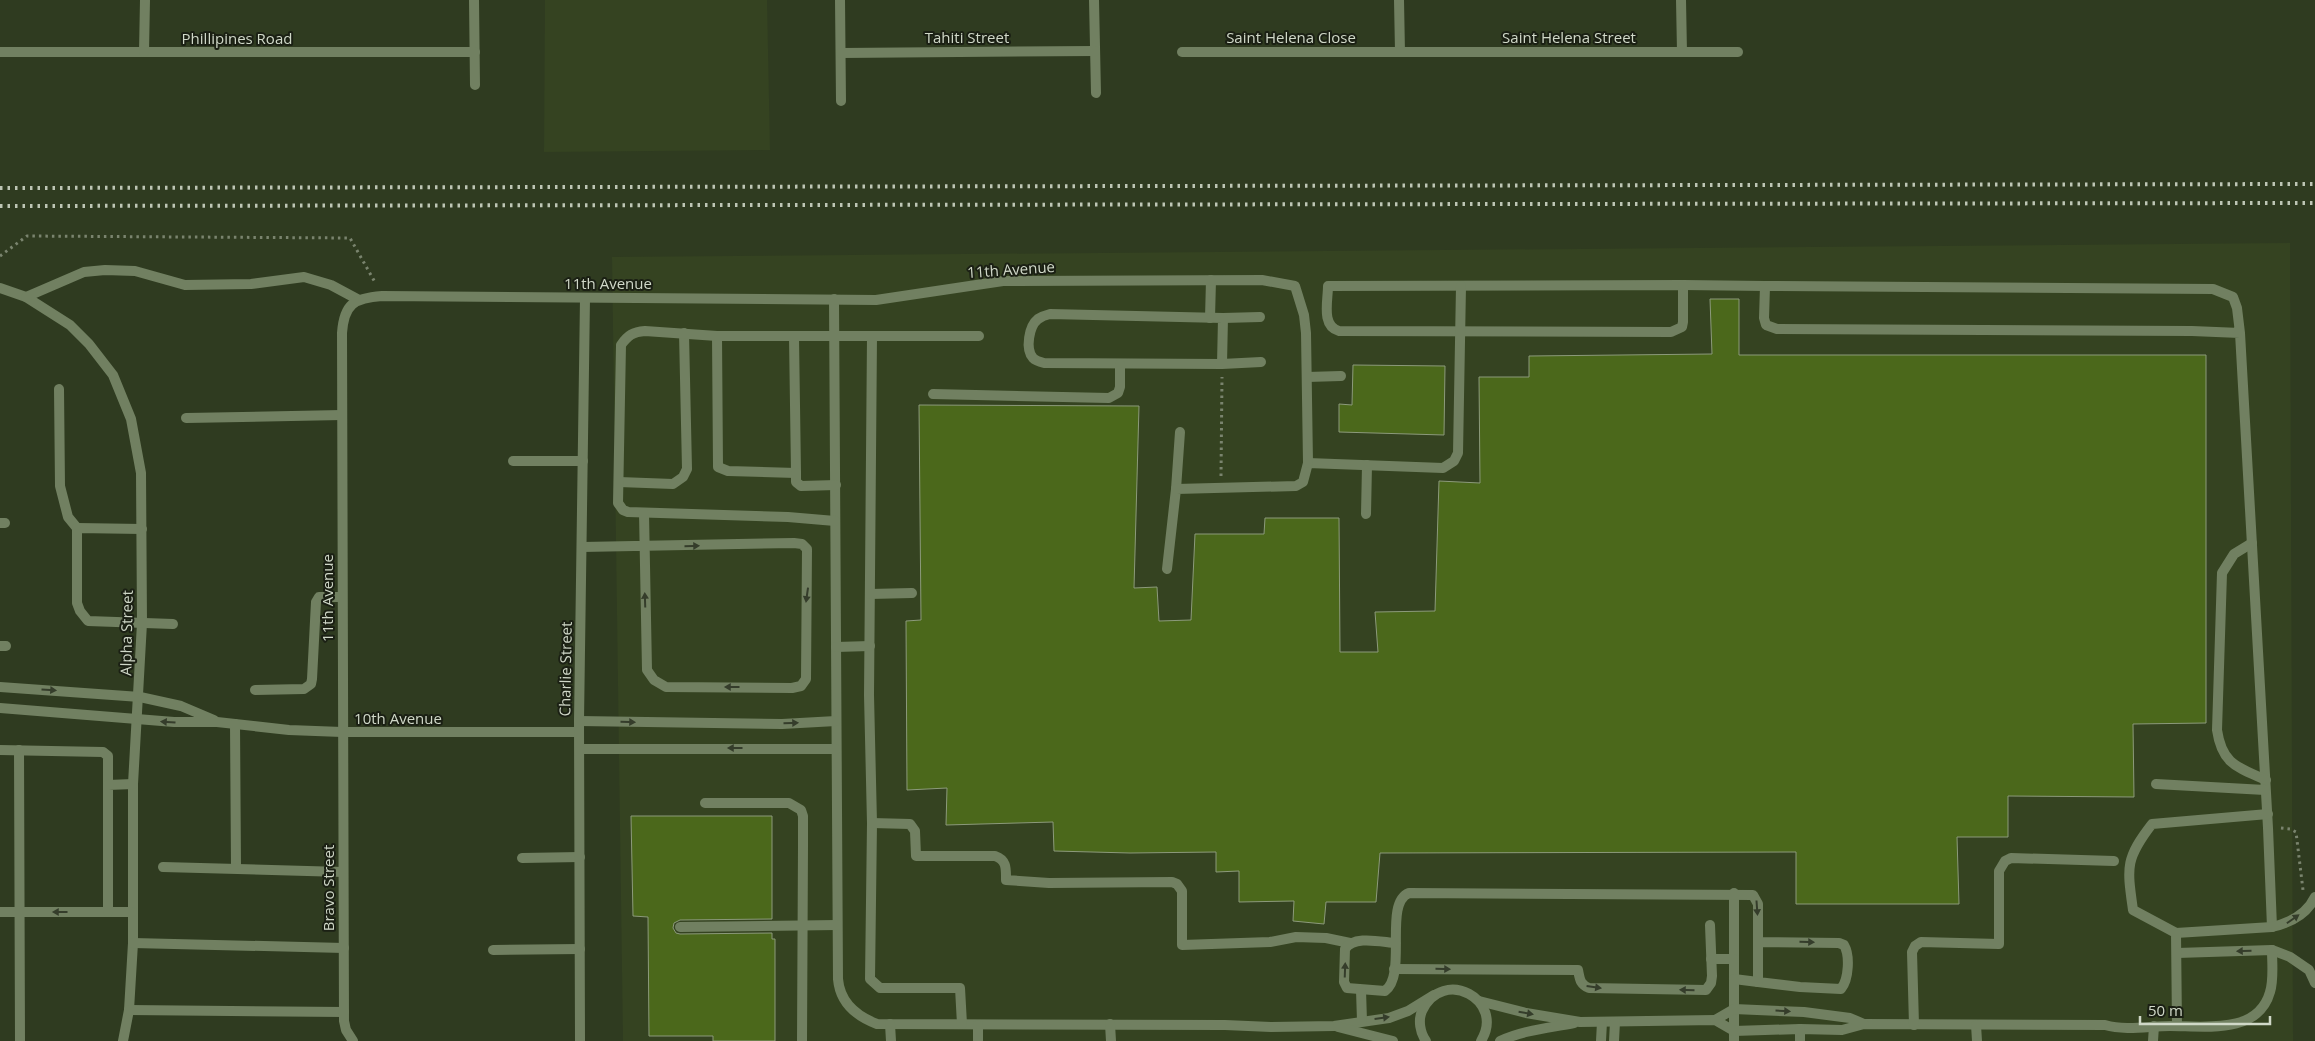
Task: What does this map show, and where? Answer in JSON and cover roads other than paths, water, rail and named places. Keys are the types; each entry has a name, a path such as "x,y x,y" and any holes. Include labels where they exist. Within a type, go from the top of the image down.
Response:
{"street":[{"path":"144,52 145,0"},
{"path":"474,0 475,86"},
{"path":"840,0 840,101"},
{"path":"1094,0 1096,93"},
{"path":"1399,0 1400,52"},
{"path":"1681,0 1682,52"},
{"name":"Tahiti Street","path":"840,53 1095,51"},
{"name":"Phillipines Road","path":"0,52 475,52"},
{"name":"Saint Helena Close","path":"1182,52 1400,52"},
{"name":"Saint Helena Street","path":"1400,52 1738,52"},
{"path":"26,297 84,272 105,270 135,271 185,285 251,284 304,277 331,285 359,300"},
{"path":"1210,318 1212,280"},
{"name":"11th Avenue","path":"342,732 343,322 348,308 359,300 382,296 893,298 1003,281 1262,280 1295,286 1304,315 1307,377"},
{"path":"1683,285 1682,327 1671,332 1340,331 1330,327 1327,321 1328,286 1683,285 2213,289 2234,297 2240,333 2268,814 2272,927"},
{"path":"1308,463 1443,468 1454,461 1458,453 1462,332 1461,286"},
{"path":"1764,286 1764,318 1766,325 1777,329 2192,331 2240,333"},
{"name":"Alpha Street","path":"0,288 26,297 70,325 89,344 113,375 131,418 141,473 142,623 140,697 133,784 133,943 129,1010 123,1041"},
{"name":"Charlie Street","path":"580,1041 579,726 585,298"},
{"path":"834,299 838,979 839,991 843,1000 868,1020 878,1024 1334,1026 1395,1015 1408,1011 1443,991 1462,990 1479,1001 1526,1014 1580,1022 1715,1020 1734,1009 1850,1018 1864,1024"},
{"path":"1260,317 1210,318 1050,314 1038,319 1032,327 1030,346 1031,354 1035,360 1044,363 1222,364 1261,362"},
{"path":"1222,364 1224,318"},
{"path":"835,521 788,517 644,513 628,512 620,508 621,345 634,332 794,337 979,336"},
{"path":"619,482 673,484 684,478 687,469 684,334"},
{"path":"717,336 718,467 728,472 796,473"},
{"path":"872,336 870,594 872,823 870,979 880,988 960,988 962,1024"},
{"path":"794,337 796,482 801,486 836,485"},
{"path":"933,394 1109,398 1118,393 1120,387 1120,364"},
{"path":"1176,489 1296,486 1303,482 1308,463 1307,377 1341,376"},
{"path":"59,389 60,486 68,518 77,528 77,603 83,616 88,621 173,624"},
{"path":"186,418 342,415"},
{"path":"1167,570 1180,432"},
{"path":"513,461 583,461"},
{"path":"1366,514 1367,465"},
{"path":"582,547 643,547 794,543 805,546 807,549 808,584 805,607 805,682 801,686 792,688 666,687 660,685 647,670 643,547 644,513"},
{"path":"77,528 142,529"},
{"path":"2252,543 2234,554 2222,573 2217,730 2220,747 2226,758 2265,785"},
{"path":"870,594 912,593"},
{"path":"255,690 304,689 308,687 312,679 316,602 319,597 342,597"},
{"path":"836,647 870,646"},
{"name":"10th Avenue","path":"0,687 140,697 181,706 217,722"},
{"name":"10th Avenue","path":"0,708 174,722 217,722 342,732 579,726 782,724 836,721"},
{"path":"236,724 236,868"},
{"name":"Bravo Street","path":"342,732 344,1012 346,1030 353,1041"},
{"path":"580,749 836,749"},
{"path":"0,750 103,752 108,756 108,912"},
{"path":"19,750 20,1041"},
{"path":"108,785 133,784"},
{"path":"2156,784 2265,785"},
{"path":"705,803 789,803 801,810 803,816 802,1041"},
{"path":"2268,814 2152,824 2136,845 2128,872 2133,910 2176,933 2272,927 2287,924 2311,906 2310,897"},
{"path":"872,823 910,824 915,831 916,856 995,856 1001,858 1006,866 1006,880 1049,883 1172,882 1177,884 1182,891 1182,945 1270,942 1296,937 1326,938 1350,943 1356,941 1396,942"},
{"path":"522,858 580,857"},
{"path":"1914,1025 1912,952 1915,946 1921,942 1999,944 1999,871 2005,861 2011,858 2114,861"},
{"path":"163,867 343,872"},
{"path":"1350,943 1345,949 1344,982 1350,989 1387,990 1394,968 1398,905 1403,896 1409,893 1490,895 1734,893 1753,895 1757,899 1758,982"},
{"path":"1734,893 1734,1036"},
{"path":"0,912 132,912"},
{"path":"680,927 802,927 837,925"},
{"path":"1394,968 1578,970 1583,985 1589,988 1706,990 1711,983 1710,925"},
{"path":"2176,933 2177,1026"},
{"path":"1734,979 1800,987 1841,989 1846,977 1847,951 1844,945 1839,943 1758,942"},
{"path":"133,943 344,948"},
{"path":"493,950 580,949"},
{"path":"2177,953 2272,950 2290,957 2309,970 2315,982"},
{"path":"1715,1020 1734,1036 1800,1029 1842,1030 1864,1024 1976,1026 2105,1025 2117,1028 2228,1026 2248,1020 2263,1008 2270,993 2272,982 2272,950"},
{"path":"1711,959 1734,959"},
{"path":"1361,990 1362,1021"},
{"path":"1426,1041 1420,1026 1421,1015 1426,1004 1434,995"},
{"path":"1479,1001 1487,1019 1482,1041"},
{"path":"129,1010 344,1012"},
{"path":"1500,1041 1525,1031 1580,1022"},
{"path":"1601,1041 1602,1022"},
{"path":"1614,1041 1615,1022"},
{"path":"890,1024 891,1041"},
{"path":"1110,1024 1112,1041"},
{"path":"978,1025 978,1041"},
{"path":"1334,1026 1393,1041"},
{"path":"1976,1026 1976,1041"},
{"path":"2153,1041 2154,1026"},
{"path":"1800,1029 1800,1041"}],"railway":[{"path":"0,188 2315,184"},
{"path":"0,206 2315,203"}]}
